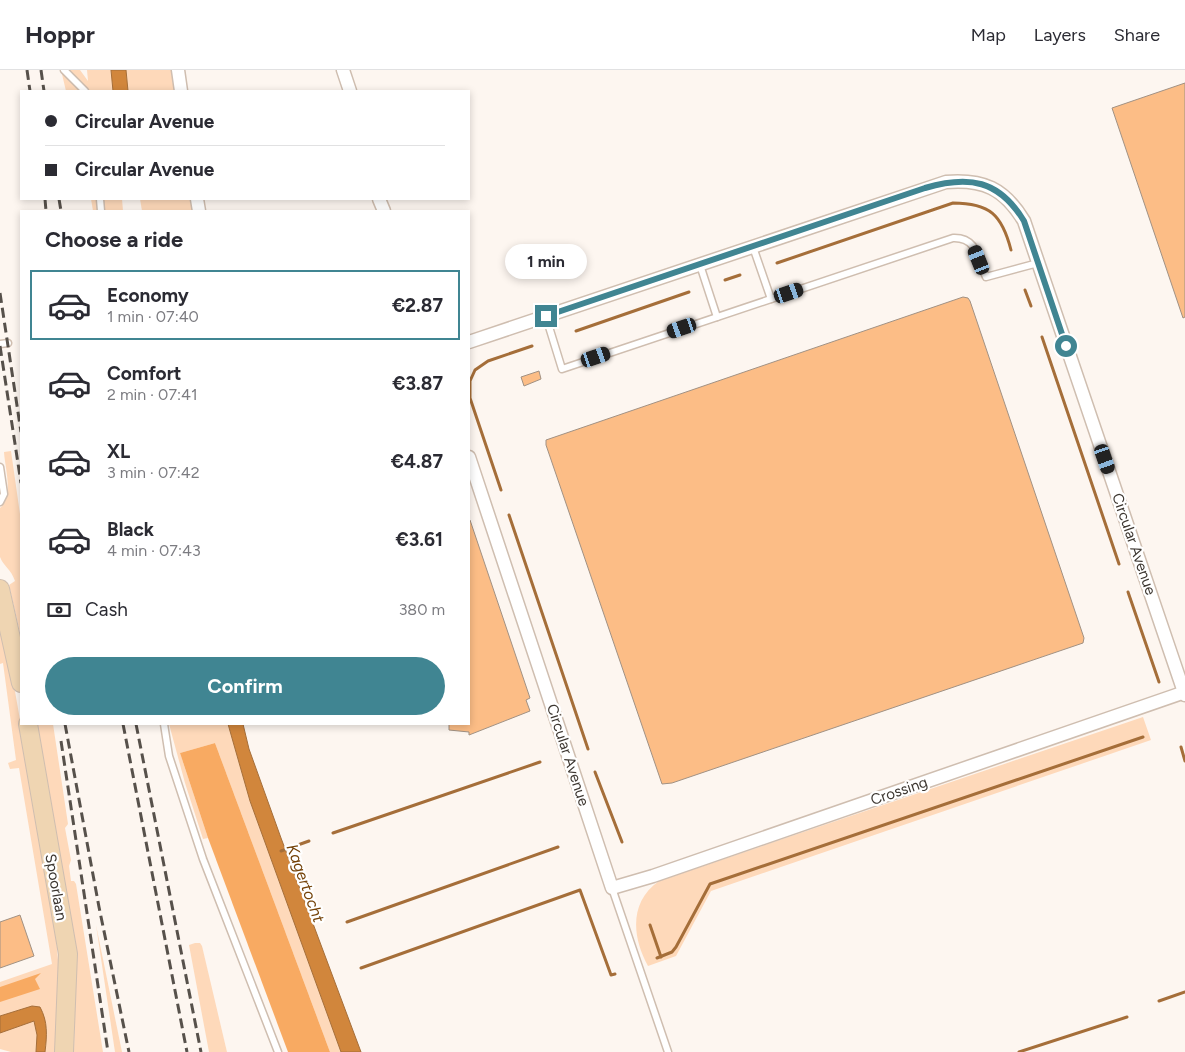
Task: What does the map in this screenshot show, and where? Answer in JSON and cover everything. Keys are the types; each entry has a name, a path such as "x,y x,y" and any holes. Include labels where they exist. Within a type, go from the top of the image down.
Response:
{"main road":[{"path":"0,589 20,679"},
{"name":"Spoorlaan","path":"28,725 68,954 64,1052"}],"street":[{"path":"178,70 181,90"},
{"path":"342,70 350,90"},
{"name":"Circular Avenue","path":"470,342 932,186 946,182 966,180 982,183 1005,196 1014,205 1024,221 1185,693"},
{"name":"Circular Avenue","path":"470,460 612,888"},
{"name":"Crossing","path":"612,888 653,876 1185,693"}],"lane":[{"path":"64,70 84,90"},
{"path":"546,316 562,369 953,238 964,238 972,244 986,277 1038,263"},
{"path":"753,247 770,299"},
{"path":"700,265 717,317"},
{"path":"0,344 8,343"},
{"path":"0,467 4,494 0,502"},
{"path":"164,725 169,756 203,859 278,1052"},
{"name":"Circular Avenue","path":"612,888 668,1052"}],"shaded area":[{"path":"61,70 80,70 88,81 87,70 111,70 113,90 66,90"},
{"path":"111,70 126,70 128,90 113,90"},
{"path":"126,70 171,70 174,90 128,90"},
{"path":"91,200 122,200 123,210 93,210"},
{"path":"140,200 190,200 192,210 142,210"},
{"path":"11,451 20,514 20,633 9,585 15,581 0,557 0,508 7,496 8,489 4,452"},
{"path":"0,607 54,911 60,984 58,1052 45,1052 47,1028 32,1006 0,1016 0,982 52,964 19,768 10,769 8,763 16,760 3,663 0,664"},
{"path":"1143,717 1151,740 711,891 676,956 648,966 639,943 636,921 642,899 649,889 659,881"},
{"path":"37,725 53,725 68,824 65,828 71,860 69,866 71,881 74,881 76,884 103,1052 74,1052 75,983"},
{"path":"169,725 228,725 250,801 341,1052 330,1052 215,743 180,753 208,838 203,839"},
{"path":"228,725 243,725 249,749 281,838 361,1052 341,1052 250,801"},
{"path":"215,743 330,1052 288,1052 208,838 180,753"},
{"path":"96,925 122,1052 115,1052"},
{"path":"200,943 202,946 227,1052 209,1052 189,945"},
{"path":"41,973 35,979 40,989 0,1002 0,987"},
{"path":"32,1006 40,1007 46,1023 45,1052 36,1052 37,1035 34,1021 0,1033 0,1016"},
{"path":"34,1021 37,1035 36,1052 11,1052 0,1049 0,1033"}],"building":[{"path":"1185,83 1185,317 1183,318 1112,108"},
{"path":"963,297 968,298 970,301 1084,638 1083,643 672,783 662,784 546,445 546,440"},
{"path":"539,371 541,379 524,386 521,377"},
{"path":"470,520 530,698 526,700 530,711 469,735 469,732 449,730 449,725 470,725"},
{"path":"20,915 34,956 0,968 0,922"}],"waterway":[{"path":"777,263 953,203 976,205 993,213 1003,228 1011,250"},
{"path":"725,280 740,275"},
{"path":"1025,290 1031,306"},
{"path":"576,331 689,292"},
{"path":"1042,337 1119,564"},
{"path":"501,490 470,398 470,381 475,370 488,361 532,346"},
{"path":"509,515 588,749"},
{"path":"1128,592 1159,682"},
{"path":"657,958 672,952 676,947 710,884 1143,737"},
{"path":"1181,747 1185,761"},
{"path":"333,833 540,762"},
{"path":"595,772 622,842"},
{"name":"Kagertocht","path":"281,851 309,841"},
{"path":"347,922 558,847"},
{"path":"361,968 580,890 611,975 615,974"},
{"path":"650,925 661,957"},
{"path":"1159,1001 1185,992"},
{"path":"1019,1052 1127,1017"}],"railway":[{"path":"27,70 30,90"},
{"path":"41,70 44,90"},
{"path":"45,200 46,210"},
{"path":"59,200 61,210"},
{"path":"0,293 20,425"},
{"path":"0,346 20,476"},
{"path":"65,725 99,907 129,1052"},
{"path":"123,725 187,1052"},
{"path":"136,725 201,1052"},
{"path":"61,741 108,1052"}],"route":[{"path":"546,316 925,188 946,182 966,180 982,183 1005,196 1014,205 1024,221 1066,346"}]}
